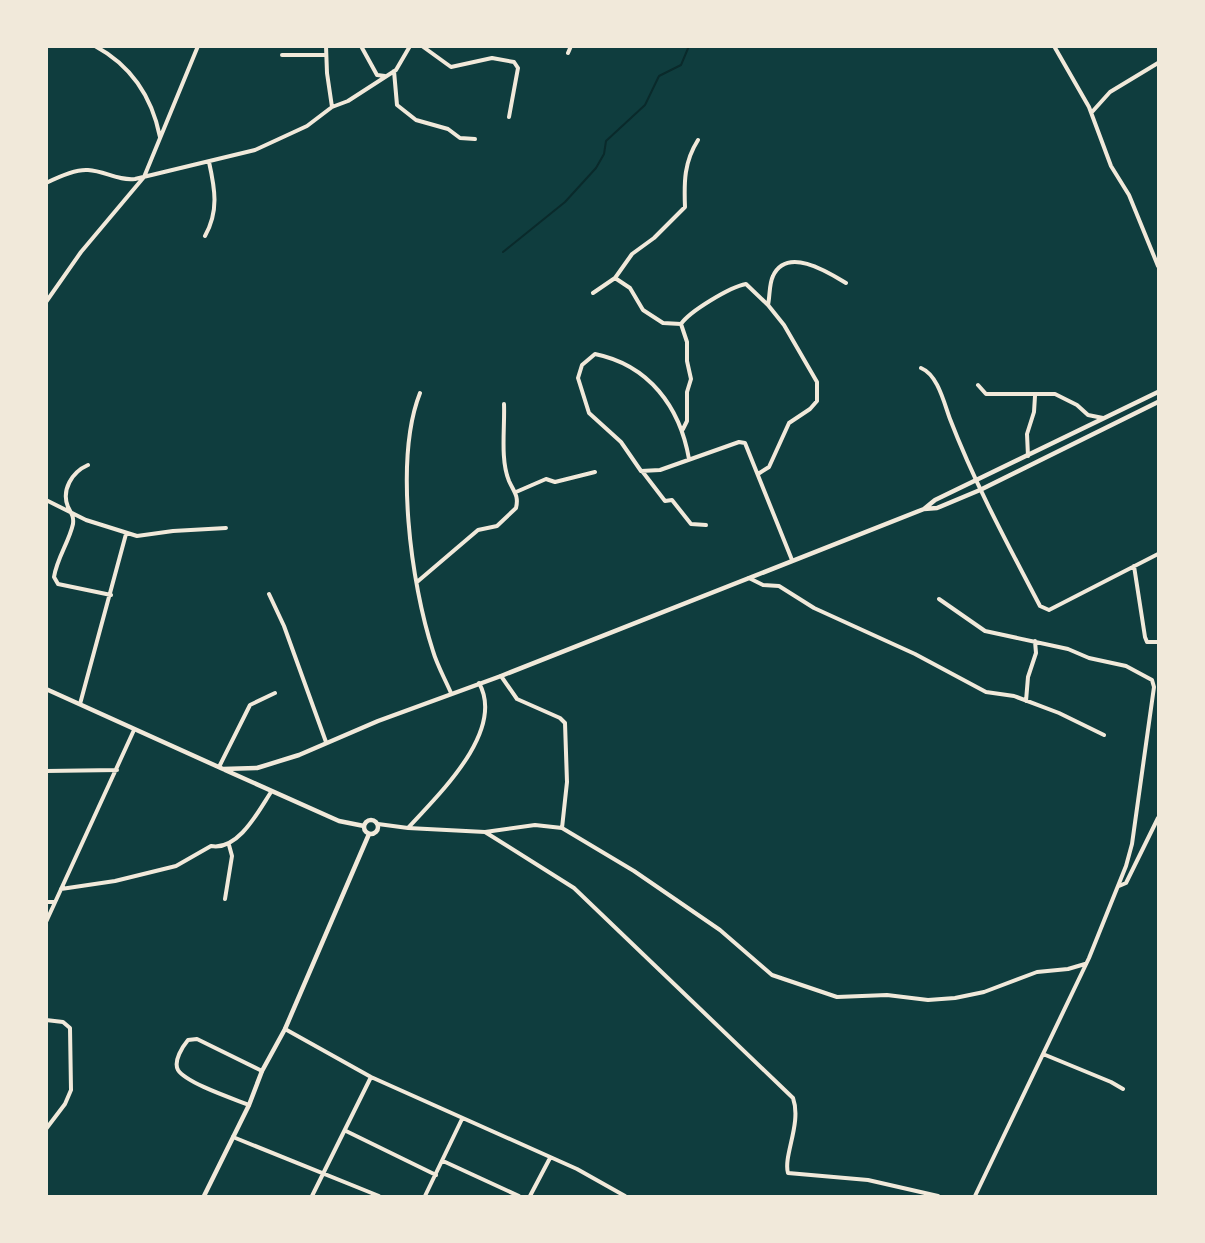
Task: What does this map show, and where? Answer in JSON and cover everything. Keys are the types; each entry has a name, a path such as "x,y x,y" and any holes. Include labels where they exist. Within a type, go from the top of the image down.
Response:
{"street":[{"path":"95,46 123,64 142,88 160,138"},
{"path":"46,302 81,252 144,177 198,46"},
{"path":"326,46 332,106"},
{"path":"361,46 379,76 384,76 398,66"},
{"path":"46,183 80,170 90,170 126,180 255,150 307,126 332,106 348,101 394,70 410,46"},
{"path":"422,46 451,67 492,58 514,62 518,68 509,117"},
{"path":"568,53 571,46"},
{"path":"1054,46 1091,112 1111,166 1129,195 1158,266"},
{"path":"282,55 326,55"},
{"path":"1091,112 1110,92 1158,63"},
{"path":"394,70 397,105 416,120 448,129 460,138 476,139"},
{"path":"593,293 615,278 632,254 654,238 685,207 686,167 690,152 698,140"},
{"path":"205,236 211,223 216,197 209,162"},
{"path":"768,305 772,276 781,266 792,263 809,264 846,283"},
{"path":"615,278 630,288 643,310 663,323 681,324"},
{"path":"681,324 685,318 742,285 750,287 754,295 768,305 788,330 815,377 818,390 817,401 810,409 789,423 770,467 758,474"},
{"path":"681,324 687,342 687,361 691,379 687,392 687,421 683,430"},
{"path":"689,459 683,430 659,390 628,364 595,354 582,365 578,378 589,413 621,442 665,501 672,500 692,524 706,525"},
{"path":"921,368 930,374 941,394 975,481 1043,609 1054,607 1158,554"},
{"path":"978,385 986,394 1035,396 1040,392 1055,394 1077,405 1088,415 1107,417"},
{"path":"924,509 934,500 1158,392"},
{"path":"420,393 412,418 408,454 410,535 417,582 433,652 450,693"},
{"path":"1028,456 1027,434 1034,412 1035,396"},
{"path":"221,768 257,768 299,755 326,741 450,693 501,676 792,560 924,509 937,508 980,490 1158,402"},
{"path":"417,582 478,530 497,526 514,512 517,504 516,492 510,482 506,467 504,404"},
{"path":"641,471 660,470 739,442 745,443 792,560"},
{"path":"1015,462 1019,471"},
{"path":"88,465 71,478 67,505 73,515 72,525 58,558 54,577 58,584 111,596"},
{"path":"516,492 546,479 555,482 595,472"},
{"path":"46,500 73,515 137,536 181,530 226,528"},
{"path":"80,704 126,534"},
{"path":"1134,566 1146,641 1158,642"},
{"path":"748,578 763,585 779,586 814,608 896,645 986,692 1004,693 1059,713 1104,735"},
{"path":"269,594 284,626 326,741"},
{"path":"939,599 986,631 1035,641 1131,668 1152,680 1156,697 1132,844 1118,886 1086,963 975,1197"},
{"path":"1026,701 1028,677 1036,653 1035,641"},
{"path":"501,676 517,699 560,718 565,723 567,782 562,828"},
{"path":"408,828 448,784 471,751 486,708 485,694 479,683"},
{"path":"46,689 271,792 339,821 364,826 369,834"},
{"path":"221,768 250,705 275,693"},
{"path":"46,922 134,730"},
{"path":"46,771 117,770"},
{"path":"61,890 176,866 211,846 229,845 253,820 271,792"},
{"path":"1118,886 1125,883 1158,818"},
{"path":"364,826 370,820 378,824 408,828 485,832 535,825 562,828 634,871 720,930 772,975 837,997 887,995 928,1000 955,998 984,992 1037,972 1068,969 1086,963"},
{"path":"369,834 377,832 378,824"},
{"path":"485,832 574,888 793,1098 796,1104 794,1138 786,1166 788,1173 868,1180 938,1197"},
{"path":"204,1197 249,1105 262,1071 285,1029 369,834"},
{"path":"225,899 232,856 229,845"},
{"path":"46,902 55,902"},
{"path":"46,1020 63,1022 70,1028 73,1082 65,1104 46,1129"},
{"path":"285,1029 371,1077 577,1169 625,1197"},
{"path":"249,1105 188,1078 178,1070 176,1063 188,1040 197,1039 262,1071"},
{"path":"1043,1054 1123,1089"},
{"path":"312,1197 371,1077"},
{"path":"425,1197 462,1119"},
{"path":"346,1131 436,1175"},
{"path":"232,1137 323,1172 379,1197"},
{"path":"530,1197 550,1158"},
{"path":"442,1161 519,1197"}],"waterway":[{"path":"503,252 565,202 596,168 604,154 606,141 645,105 659,76 681,65 689,46"}]}
